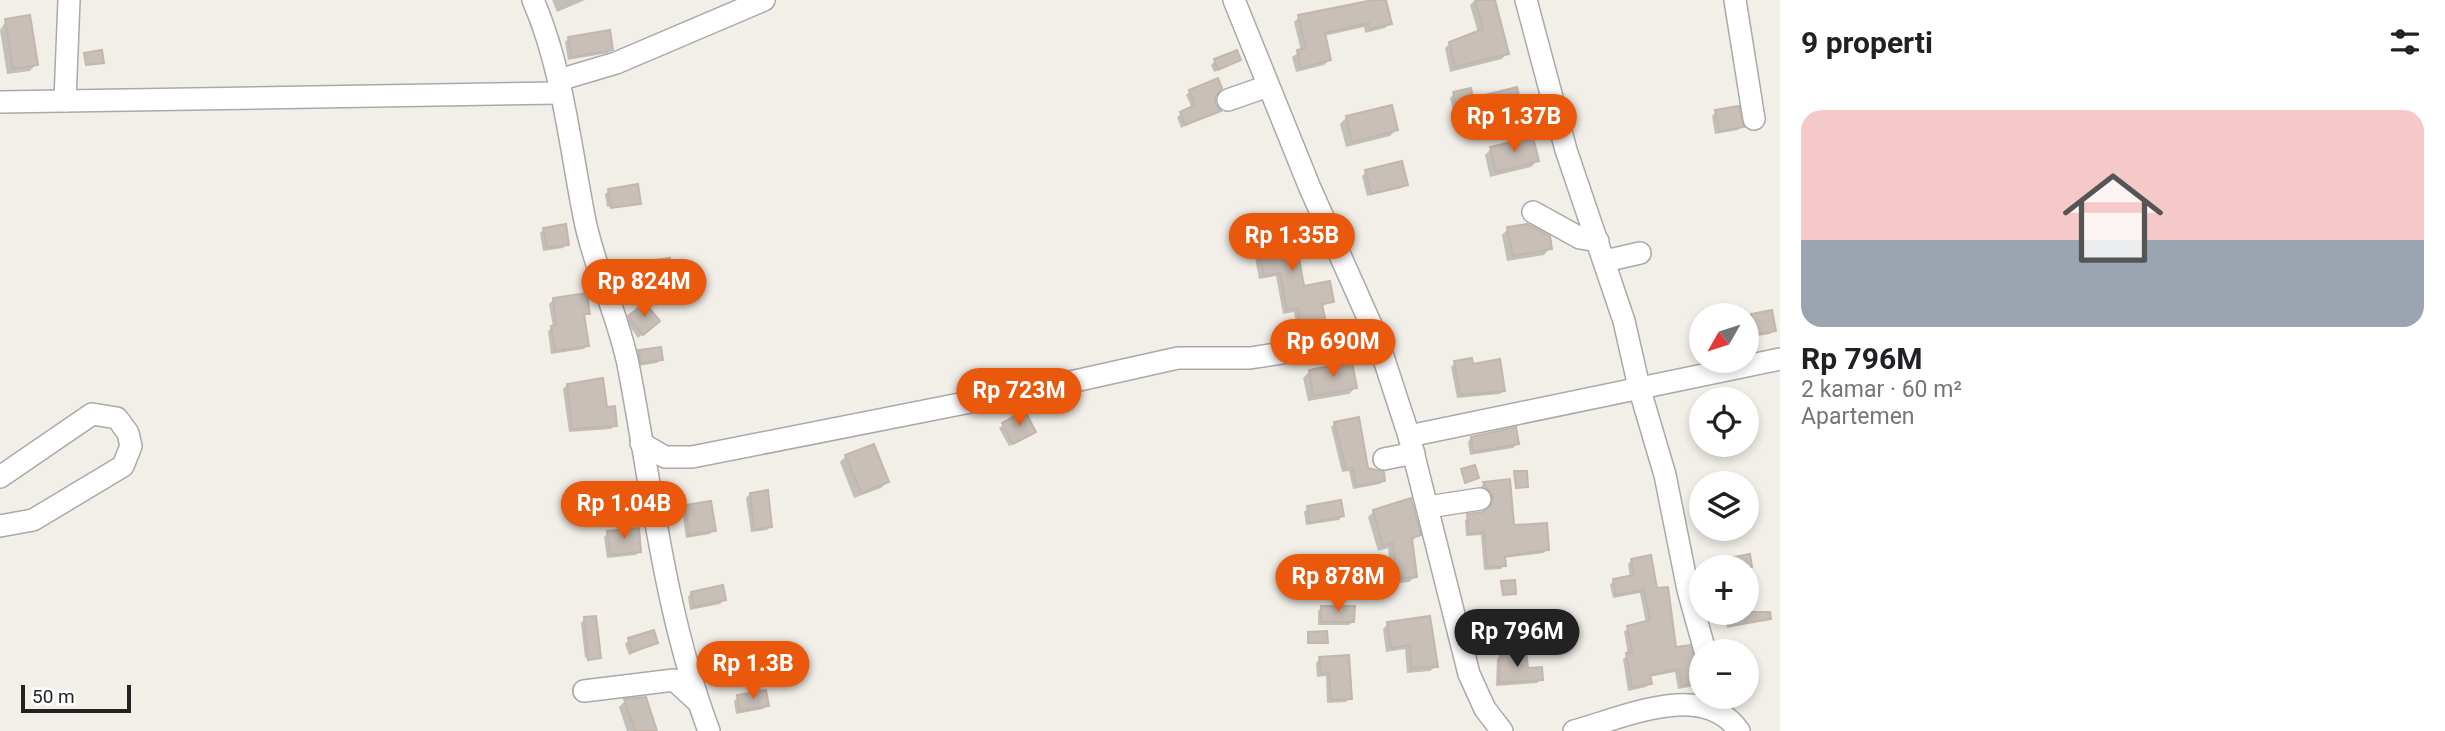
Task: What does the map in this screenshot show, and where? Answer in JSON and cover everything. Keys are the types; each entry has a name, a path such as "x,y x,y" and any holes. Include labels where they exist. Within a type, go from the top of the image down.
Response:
{"street":[{"path":"65,101 69,0"},
{"path":"533,0 548,38 588,234 627,360 660,554 709,731"},
{"path":"0,102 559,86 764,0"},
{"path":"1234,0 1268,86 1377,338 1429,507 1469,674 1497,729"},
{"path":"1526,0 1566,149 1624,321 1639,387 1689,561"},
{"path":"1735,0 1755,119"},
{"path":"1227,100 1268,86"},
{"path":"1533,212 1601,251 1640,253"},
{"path":"641,443 665,457 692,457 1066,383 1178,358 1250,358 1377,338"},
{"path":"1384,459 1411,444 1639,387 1780,359"},
{"path":"0,477 92,414 117,418 128,433 131,446 123,466 33,520 0,526"},
{"path":"1429,507 1480,499"},
{"path":"584,691 674,680 699,702"},
{"path":"1574,731 1672,704 1689,705"},
{"path":"1724,709 1739,731"}],"building":[{"path":"1373,0 1386,0 1392,24 1370,29 1369,23 1325,33 1331,60 1301,68 1297,50 1306,48 1298,15"},
{"path":"1475,0 1495,0 1509,54 1455,67 1449,42 1483,29"},
{"path":"30,15 38,65 13,69 5,19"},
{"path":"610,30 613,50 572,57 568,37"},
{"path":"102,50 104,63 86,65 84,53"},
{"path":"1237,50 1241,60 1218,70 1214,59"},
{"path":"1218,78 1222,88 1215,97 1215,104 1221,111 1185,125 1180,112 1195,105 1189,90"},
{"path":"1517,87 1521,105 1478,116 1479,123 1462,127 1453,92 1471,88 1473,98"},
{"path":"1392,105 1398,130 1352,142 1346,116"},
{"path":"1739,106 1744,127 1719,131 1715,110"},
{"path":"1533,137 1539,161 1496,172 1490,147"},
{"path":"1402,161 1408,185 1371,194 1365,170"},
{"path":"638,184 641,204 611,208 608,189"},
{"path":"1297,217 1300,236 1295,237 1304,286 1330,281 1334,302 1322,304 1328,332 1303,336 1298,308 1287,310 1280,273 1264,276 1258,244 1253,245 1250,226"},
{"path":"566,224 569,245 547,248 543,228"},
{"path":"1527,224 1550,236 1552,249 1513,256 1507,227"},
{"path":"670,258 672,274 636,279 633,263"},
{"path":"587,293 590,314 584,314 589,346 555,351 551,326 556,325 553,298"},
{"path":"645,303 660,321 643,335 628,316"},
{"path":"1772,310 1776,331 1759,334 1759,312"},
{"path":"661,347 663,360 641,363 638,350"},
{"path":"1472,358 1473,364 1500,359 1505,391 1460,395 1454,361"},
{"path":"1352,362 1357,388 1313,396 1309,370"},
{"path":"603,378 607,407 615,406 617,426 572,429 567,384"},
{"path":"1025,411 1036,432 1013,444 1002,423"},
{"path":"1359,417 1368,468 1384,472 1385,481 1356,486 1353,468 1346,469 1334,422"},
{"path":"1516,427 1519,444 1473,452 1471,437"},
{"path":"874,444 889,482 861,493 845,455"},
{"path":"1475,465 1479,478 1465,483 1461,469"},
{"path":"1514,471 1527,471 1528,487 1516,488"},
{"path":"1510,479 1514,525 1547,523 1549,550 1505,556 1506,566 1487,567 1484,532 1469,534 1467,514 1483,512 1492,504 1493,496 1483,482"},
{"path":"768,490 772,527 754,529 750,493"},
{"path":"1411,498 1421,535 1412,538 1417,577 1397,579 1393,543 1383,546 1373,510"},
{"path":"1341,500 1344,516 1310,523 1307,506"},
{"path":"711,501 716,531 689,535 685,505"},
{"path":"639,528 641,552 610,555 607,531"},
{"path":"1651,555 1657,588 1668,587 1676,647 1689,645 1689,685 1682,686 1679,669 1650,675 1652,684 1632,687 1626,653 1632,652 1627,626 1650,620 1644,590 1616,595 1613,579 1634,575 1631,559"},
{"path":"1515,580 1516,594 1503,595 1501,581"},
{"path":"723,585 726,600 694,607 691,592"},
{"path":"1321,606 1355,606 1354,622 1321,622"},
{"path":"1759,612 1770,612 1771,619 1759,621"},
{"path":"596,616 601,658 588,660 584,617"},
{"path":"1430,616 1438,667 1411,668 1410,645 1391,648 1387,622"},
{"path":"654,630 658,643 632,652 628,638"},
{"path":"1327,631 1328,643 1308,643 1308,632"},
{"path":"756,642 759,660 731,665 728,647"},
{"path":"1526,651 1528,668 1542,667 1543,680 1499,683 1500,653"},
{"path":"1349,655 1352,699 1331,700 1329,673 1321,674 1319,657"},
{"path":"766,690 769,706 740,711 737,695"},
{"path":"646,697 657,731 635,731 624,699"}]}
